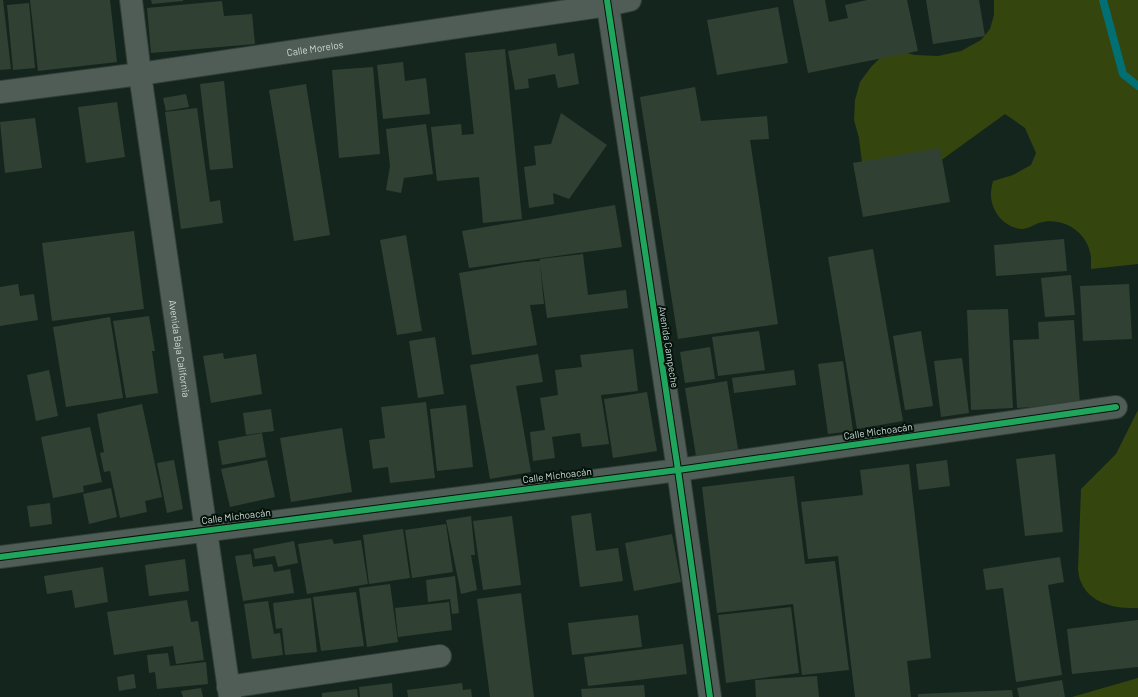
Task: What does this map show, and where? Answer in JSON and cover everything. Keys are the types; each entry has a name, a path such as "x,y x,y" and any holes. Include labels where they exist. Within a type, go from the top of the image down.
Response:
{"street":[{"name":"Avenida Baja California","path":"131,0 140,74 229,692"},
{"name":"Calle Morelos","path":"0,92 140,74 607,2 630,0"},
{"name":"Avenida Campeche","path":"607,2 678,470 710,697"},
{"name":"Calle Michoacán","path":"0,556 678,470 1116,407"},
{"path":"229,692 440,656"}],"green space":[{"path":"994,0 1138,0 1138,264 1091,269 1089,248 1080,233 1073,228 1065,224 1048,221 1028,228 1015,228 1004,222 999,217 991,199 993,181 1013,175 1031,165 1036,153 1025,128 1005,114 936,164 862,163 859,138 854,120 855,100 860,82 871,67 880,58 903,52 915,55 938,56 961,51 981,40 990,29 994,15"},
{"path":"1138,410 1138,608 1130,608 1113,606 1097,600 1085,589 1080,581 1078,570 1081,489 1116,454"},
{"path":"1138,678 1138,697 1072,697"}],"building":[{"path":"0,0 3,0 11,69 0,70"},
{"path":"30,0 110,0 117,62 38,71"},
{"path":"151,0 183,0 183,1 152,4"},
{"path":"793,0 825,0 829,22 848,18 845,5 867,0 907,0 918,51 808,73"},
{"path":"926,0 979,0 985,36 933,44"},
{"path":"222,1 224,16 252,14 255,44 151,53 147,8"},
{"path":"29,3 35,68 13,70 7,5"},
{"path":"778,7 788,63 717,75 707,20"},
{"path":"556,43 558,56 574,53 579,84 558,88 555,74 528,79 529,88 515,90 508,51"},
{"path":"505,49 522,219 483,223 479,177 437,181 431,127 461,124 462,135 474,134 465,53"},
{"path":"403,62 405,81 426,78 430,114 383,119 377,65"},
{"path":"373,67 380,154 339,158 332,70"},
{"path":"224,81 233,168 210,170 200,84"},
{"path":"306,84 330,235 294,241 269,90"},
{"path":"695,87 701,121 767,116 769,139 750,140 778,324 678,339 640,97"},
{"path":"186,94 189,107 166,111 163,98"},
{"path":"117,102 125,157 86,163 78,107"},
{"path":"197,108 210,202 220,200 223,223 181,229 165,112"},
{"path":"561,113 607,145 569,199 553,193 554,204 529,208 524,167 536,165 534,146 551,144"},
{"path":"35,118 42,168 5,173 0,122"},
{"path":"426,124 433,174 404,178 401,193 386,190 390,166 386,129"},
{"path":"940,148 950,202 863,217 853,163"},
{"path":"615,205 622,247 469,268 462,231"},
{"path":"134,231 144,309 52,321 42,243"},
{"path":"406,235 422,331 397,335 380,240"},
{"path":"1064,239 1067,271 996,276 994,245"},
{"path":"873,249 903,421 857,429 828,257"},
{"path":"583,254 588,295 626,290 628,308 547,318 540,264 544,304 530,305 537,345 472,355 459,273 524,262 540,261 540,259"},
{"path":"1071,275 1075,315 1045,317 1041,278"},
{"path":"18,284 20,296 34,294 38,320 0,326 0,287"},
{"path":"1129,284 1132,339 1083,341 1080,286"},
{"path":"1008,309 1013,408 971,410 967,310"},
{"path":"149,316 155,351 152,351 158,393 126,398 113,321"},
{"path":"110,317 123,398 66,407 53,327"},
{"path":"1074,320 1080,404 1017,408 1013,340 1039,339 1038,322"},
{"path":"759,331 765,370 718,376 712,337"},
{"path":"921,331 933,406 905,410 893,336"},
{"path":"435,337 444,394 418,398 409,341"},
{"path":"710,347 715,379 685,383 680,352"},
{"path":"633,349 638,391 601,395 609,444 582,447 580,433 552,437 555,458 533,461 530,432 545,430 540,398 558,395 555,370 582,367 580,355"},
{"path":"223,353 224,359 256,354 262,394 211,403 203,356"},
{"path":"538,354 543,382 516,386 531,472 490,479 470,365"},
{"path":"962,358 969,413 941,417 934,361"},
{"path":"843,361 853,431 828,434 818,364"},
{"path":"49,370 58,416 36,421 27,375"},
{"path":"794,370 796,385 734,393 732,378"},
{"path":"727,381 738,449 696,456 685,388"},
{"path":"647,392 657,451 613,458 604,399"},
{"path":"426,402 435,478 390,483 388,467 373,469 369,440 385,438 381,407"},
{"path":"142,404 162,497 145,501 147,512 120,518 110,471 104,472 100,453 104,452 97,414"},
{"path":"466,405 473,467 437,471 430,409"},
{"path":"271,409 274,431 246,435 243,413"},
{"path":"90,427 102,482 83,486 84,492 53,498 41,437"},
{"path":"342,428 352,492 291,502 280,438"},
{"path":"262,433 266,457 222,465 218,441"},
{"path":"1055,454 1063,532 1025,536 1016,459"},
{"path":"174,460 183,509 167,513 157,463"},
{"path":"267,460 275,497 230,507 221,469"},
{"path":"947,460 950,486 919,490 916,464"},
{"path":"909,464 931,658 907,661 911,697 855,697 838,556 808,559 801,502 863,495 860,470"},
{"path":"794,476 805,564 835,561 849,670 802,675 793,604 717,613 702,487"},
{"path":"111,488 117,517 89,524 83,494"},
{"path":"50,503 52,524 30,527 27,506"},
{"path":"591,513 596,551 618,548 623,581 580,587 571,516"},
{"path":"471,516 475,555 471,555 477,590 461,594 446,520"},
{"path":"512,516 521,585 483,590 473,521"},
{"path":"446,524 453,572 412,578 405,530"},
{"path":"403,529 410,578 369,584 363,535"},
{"path":"672,534 681,582 634,591 625,543"},
{"path":"332,539 334,544 361,540 368,584 307,594 298,544"},
{"path":"294,541 298,563 278,567 275,556 255,559 253,549"},
{"path":"251,554 253,567 272,564 274,572 290,569 294,593 243,601 235,556"},
{"path":"1060,557 1064,582 1048,585 1062,675 1016,682 1003,588 986,590 983,569"},
{"path":"185,559 189,591 149,596 145,565"},
{"path":"103,567 108,602 75,608 72,590 47,594 44,576"},
{"path":"455,576 459,613 452,614 450,599 428,602 426,580"},
{"path":"390,584 398,642 367,647 359,588"},
{"path":"356,592 364,646 321,651 313,597"},
{"path":"521,593 534,697 490,697 477,599"},
{"path":"311,598 317,652 285,655 282,628 276,629 273,603"},
{"path":"187,600 191,622 198,621 204,660 176,664 173,646 114,655 107,612"},
{"path":"268,601 274,634 280,633 283,655 252,659 244,604"},
{"path":"449,602 452,630 398,637 395,608"},
{"path":"791,607 799,673 726,683 718,615"},
{"path":"638,615 642,647 572,655 568,623"},
{"path":"1138,620 1138,667 1072,674 1067,629"},
{"path":"683,644 687,674 588,686 584,657"},
{"path":"168,653 170,666 206,662 208,684 157,689 155,672 149,673 147,655"},
{"path":"134,674 136,688 119,691 117,677"},
{"path":"817,676 819,697 756,697 755,680"},
{"path":"1062,680 1065,697 1019,697 1017,688"},
{"path":"392,683 393,697 360,697 359,687"},
{"path":"462,683 463,690 471,689 472,697 408,697 407,690"},
{"path":"644,685 645,697 582,697 581,689"},
{"path":"201,688 203,697 183,697 181,691"},
{"path":"357,689 358,697 322,697 322,693"},
{"path":"1012,690 1013,697 918,697 918,694"}],"waterway":[{"path":"1103,0 1123,74 1138,86"}],"cycle path":[{"path":"607,0 678,470 710,697"},
{"path":"0,557 678,470 1116,407"}]}
